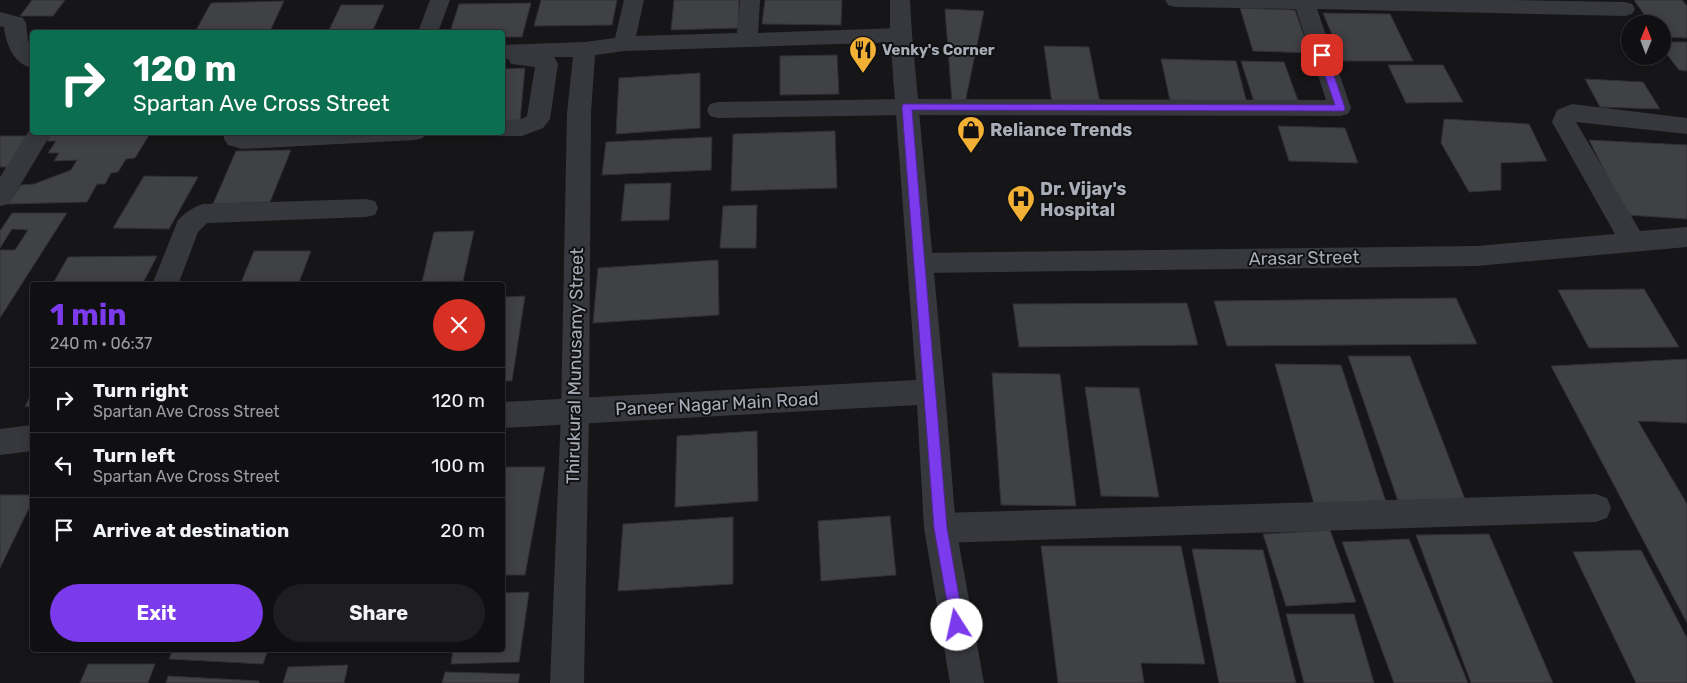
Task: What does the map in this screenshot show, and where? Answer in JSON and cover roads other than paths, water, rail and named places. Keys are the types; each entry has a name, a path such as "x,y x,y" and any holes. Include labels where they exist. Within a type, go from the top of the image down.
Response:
{"street":[{"path":"429,30 440,0"},
{"path":"624,44 634,0"},
{"path":"747,40 750,0"},
{"path":"900,0 901,35 931,392 940,528 967,683"},
{"path":"1175,0 1622,4"},
{"path":"718,110 907,107 1340,108 1304,2"},
{"path":"0,19 15,24 15,38 24,55 30,60"},
{"path":"505,52 585,49 624,44 901,35"},
{"name":"Thirukural Munusamy Street","path":"567,683 575,412 581,95 585,49"},
{"path":"505,60 538,58 545,60 547,64 538,119 534,125 505,128"},
{"path":"542,96 581,95"},
{"path":"1633,242 1564,122 1565,116 1572,112 1687,126"},
{"path":"0,197 39,135"},
{"path":"236,135 236,139 242,142 364,135"},
{"path":"166,282 187,227 194,219 203,214 366,208"},
{"name":"Arasar Street","path":"920,263 1477,256 1687,237"},
{"name":"Paneer Nagar Main Road","path":"505,415 931,392"},
{"path":"0,442 30,438"},
{"path":"940,528 1596,508"}],"place":[{"name":"Venky's Corner","path":"863,74"},
{"name":"Reliance Trends","path":"971,154"},
{"name":"Dr. Vijay's Hospital","path":"1021,223"}]}
